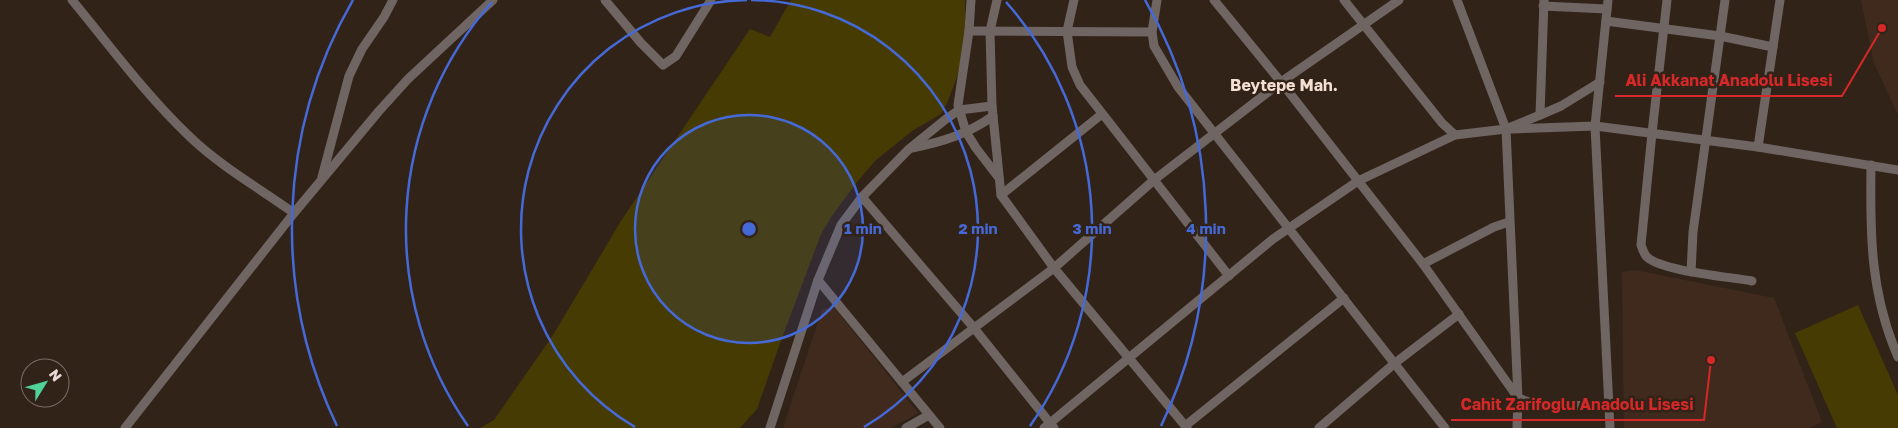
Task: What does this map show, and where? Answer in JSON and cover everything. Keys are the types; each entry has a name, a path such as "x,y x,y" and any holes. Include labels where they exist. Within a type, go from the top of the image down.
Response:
{"street":[{"path":"72,0 152,97 190,137 225,165 294,212"},
{"path":"321,179 349,76 362,48 393,0"},
{"path":"125,428 321,179 408,79 493,0"},
{"path":"605,0 641,43 663,65 676,56 711,0"},
{"path":"971,0 969,31 958,105 966,132 999,178"},
{"path":"997,0 990,31 992,111 1001,194 1054,268 1186,427 1344,298"},
{"path":"1074,0 1067,31 1072,67 1080,85 1229,276"},
{"path":"1157,0 1152,32 1154,46 1178,87 1445,428"},
{"path":"1214,0 1282,82 1423,264 1518,398 1540,406 1609,405"},
{"path":"1344,0 1442,123 1455,135"},
{"path":"902,382 1054,268 1154,180 1282,82 1399,0"},
{"path":"1457,0 1506,129 1518,398 1517,428"},
{"path":"1667,0 1641,245 1646,256 1654,262 1691,272 1752,280"},
{"path":"1691,272 1693,232 1725,0"},
{"path":"1758,147 1780,0"},
{"path":"1540,115 1544,3 1608,5 1595,126 1610,428"},
{"path":"1606,21 1720,36 1773,47"},
{"path":"969,31 1152,32"},
{"path":"1506,129 1561,106 1600,82"},
{"path":"770,428 818,280 841,225 862,197 909,149 946,119 959,110 992,111"},
{"path":"909,149 938,143 977,128 992,111"},
{"path":"1001,194 1102,114"},
{"path":"862,197 974,328 1049,426 1129,358 1289,228 1358,182 1455,135 1506,129 1595,126 1758,147 1898,170"},
{"path":"1871,165 1870,233 1877,294 1898,357"},
{"path":"1423,264 1494,227 1509,222"},
{"path":"818,280 940,428"},
{"path":"1319,428 1395,363 1459,314"},
{"path":"906,428 930,415"}],"shaded area":[{"path":"791,0 965,0 965,35 961,67 941,114 912,131 876,160 857,182 821,234 757,409 740,428 480,428 494,420 553,335 621,221 750,29 770,37"},
{"path":"1861,0 1898,0 1898,115 1874,63"},
{"path":"1635,270 1774,298 1822,422 1809,428 1624,428 1622,272"},
{"path":"1858,305 1898,395 1898,428 1837,428 1795,333"},
{"path":"833,306 918,413 891,428 783,428 822,310"}],"place":[{"name":"Ali Akkanat Anadolu Lisesi","path":"1882,28"},
{"name":"Cahit Zarifoğlu Anadolu Lisesi","path":"1711,360"}],"district":[{"name":"Beytepe Mah.","path":"1284,85"}]}
